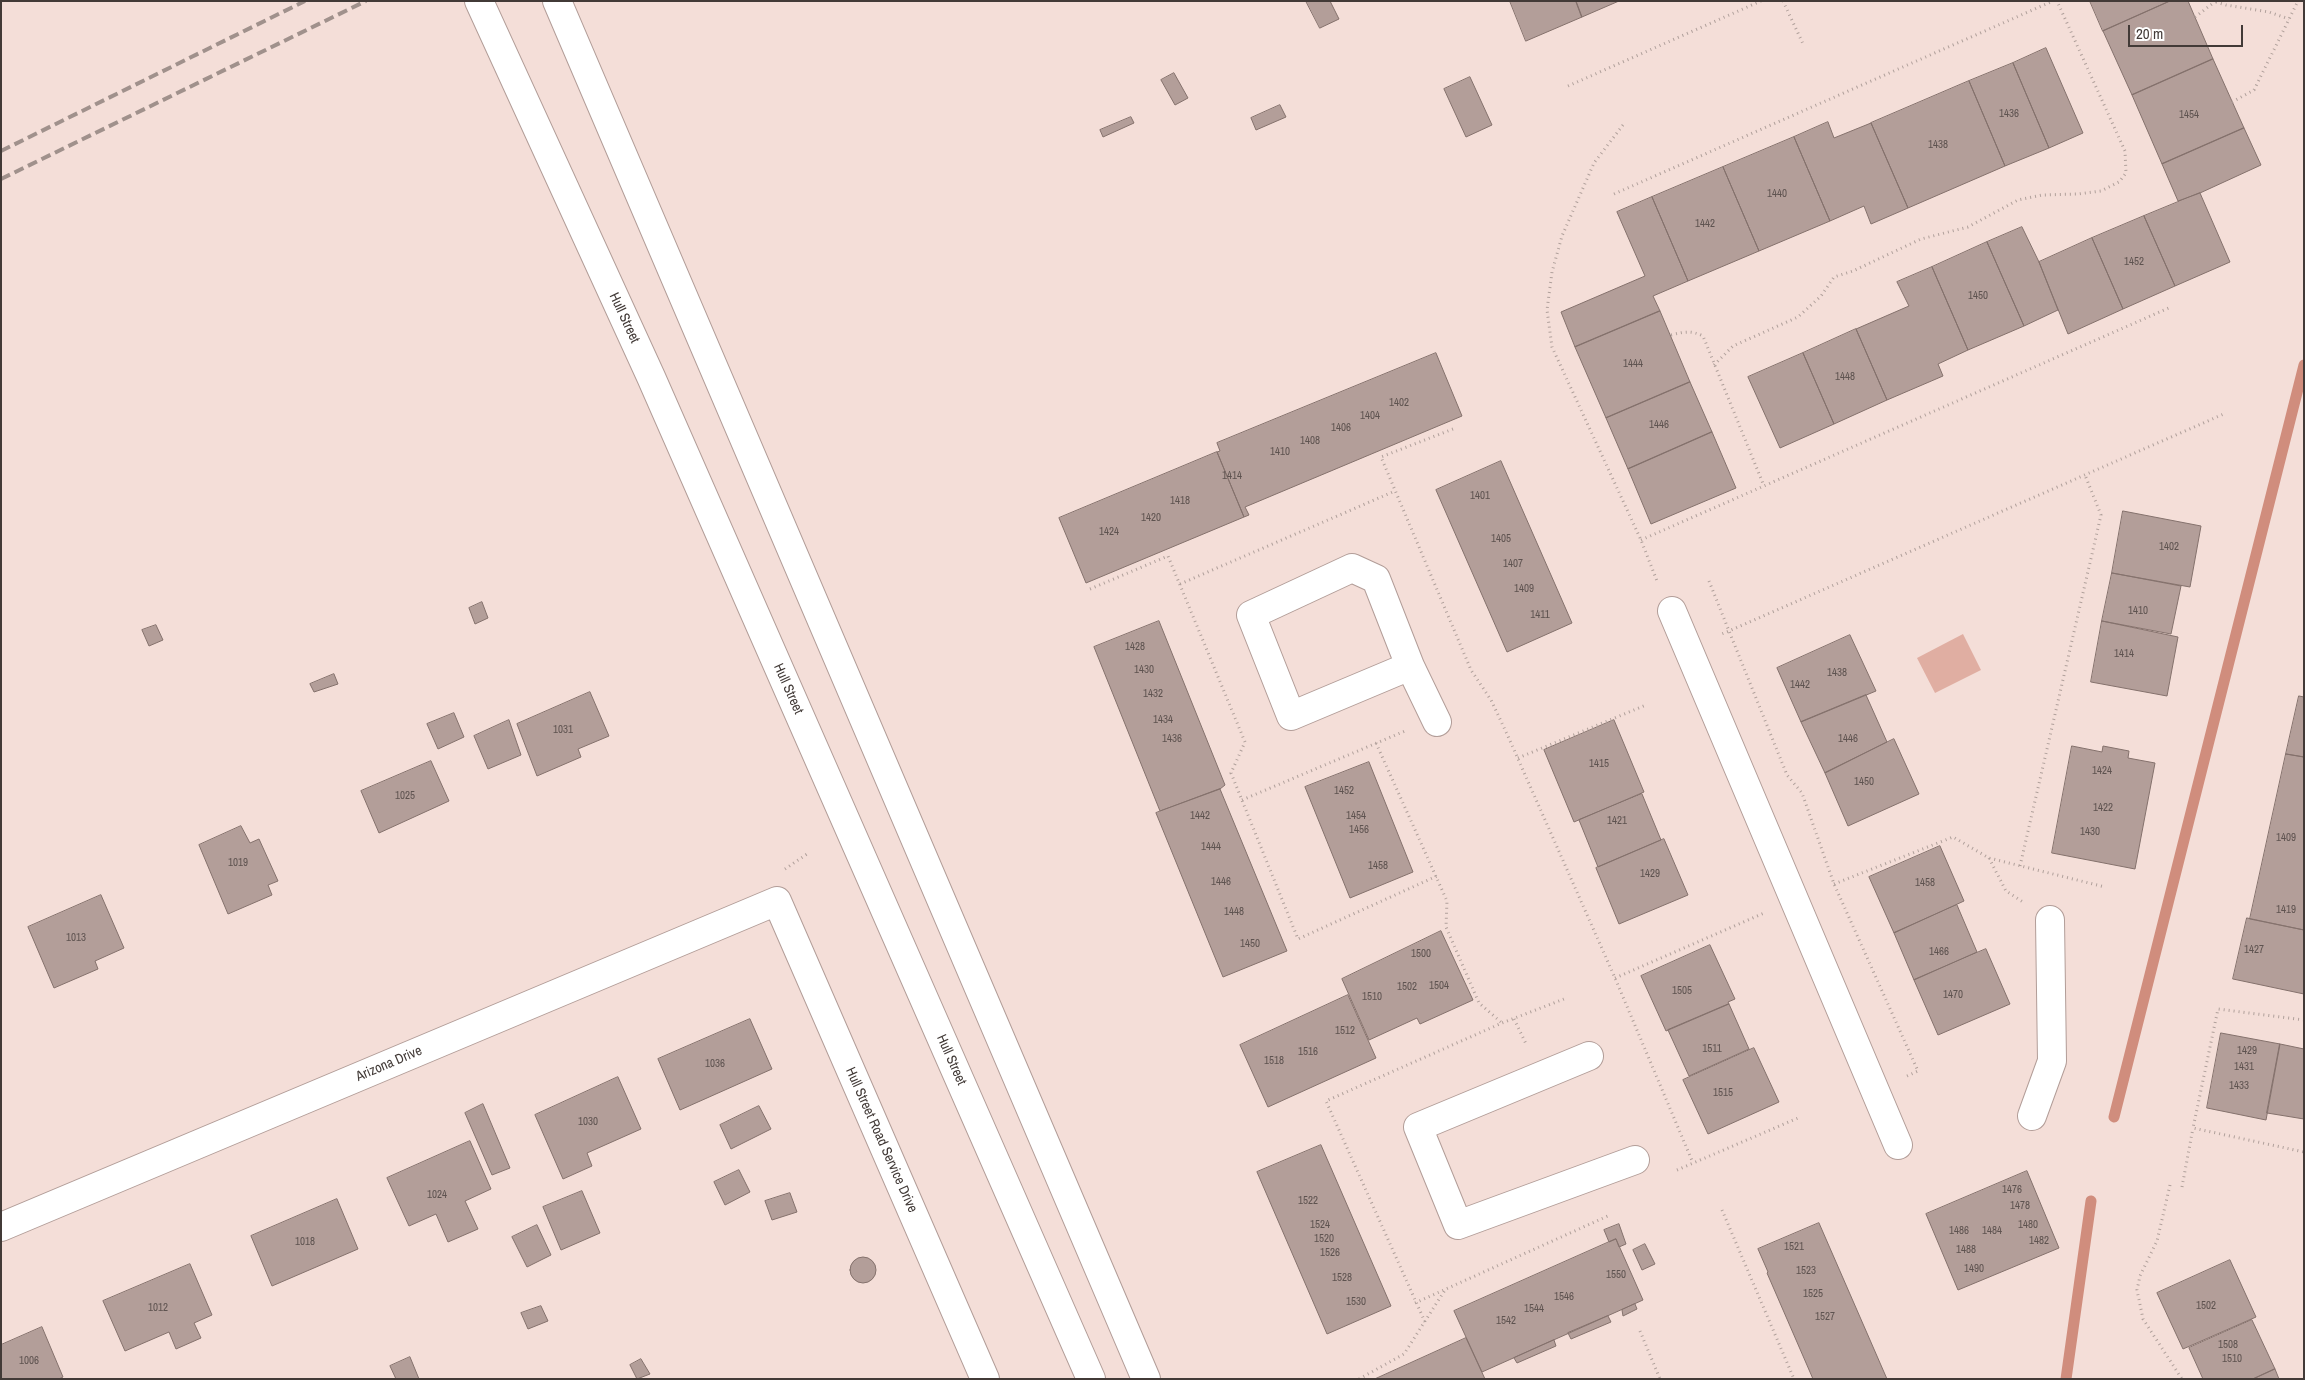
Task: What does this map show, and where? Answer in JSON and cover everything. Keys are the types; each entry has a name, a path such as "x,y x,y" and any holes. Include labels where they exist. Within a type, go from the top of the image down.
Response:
{"main road":[{"name":"Hull Street","path":"479,1 651,377 1091,1379"},
{"path":"557,1 1146,1379"},
{"path":"1410,666 1291,716 1251,614 1352,568 1376,579 1410,666 1437,722"},
{"path":"1672,611 1898,1145"},
{"name":"Arizona Drive","path":"1,1227 777,901"},
{"name":"Hull Street Road Service Drive","path":"777,901 985,1379"},
{"path":"2032,1116 2052,1061 2050,920"},
{"path":"1589,1056 1418,1127 1458,1225 1635,1160"}],"path":[{"path":"1568,86 1761,1"},
{"path":"1783,1 1804,46"},
{"path":"1614,194 2055,1 2125,151 2126,173 2119,182 2101,190 2078,194 2042,195 2018,200 1968,227 1921,239 1854,271 1834,276 1821,296 1798,317 1733,346 1714,365"},
{"path":"2232,102 2254,90 2298,1"},
{"path":"2195,17 2216,2 2226,6 2269,12 2289,19"},
{"path":"1623,125 1594,163 1569,219 1552,272 1547,310 1552,347 1641,540 1658,585"},
{"path":"1641,540 2171,307"},
{"path":"1671,335 1695,332 1703,336 1764,486"},
{"path":"1729,631 2226,413"},
{"path":"1453,429 1381,457 1471,670 1491,700 1518,758 1615,978 1693,1163"},
{"path":"2020,866 2100,515 2085,475"},
{"path":"1180,584 1396,491"},
{"path":"1090,589 1168,556 1245,742 1231,773 1298,939 1437,876"},
{"path":"1709,581 1787,775 1802,794 1834,884 1918,1071"},
{"path":"1518,758 1646,705"},
{"path":"1242,800 1410,728"},
{"path":"1376,743 1447,901 1446,927 1479,1003 1502,1023"},
{"path":"1834,884 1953,837 1989,858 2105,887"},
{"path":"779,872 808,854"},
{"path":"1989,858 2006,891"},
{"path":"1615,978 1732,927"},
{"path":"2182,1186 2218,1009 2304,1020"},
{"path":"1514,1019 1531,1055"},
{"path":"1677,1170 1798,1118"},
{"path":"2193,1128 2304,1152"},
{"path":"2170,1184 2157,1241 2140,1276 2137,1290 2143,1319 2182,1379"},
{"path":"1722,1210 1794,1379"},
{"path":"1415,1303 1610,1215"},
{"path":"1359,1379 1404,1354 1445,1289"},
{"path":"1640,1331 1660,1379"}],"shaded area":[{"path":"1963,634 1981,670 1935,693 1917,658"}],"building":[{"path":"1306,1 1330,1 1339,19 1320,28"},
{"path":"1510,1 1576,1 1582,17 1526,41"},
{"path":"1576,1 1619,1 1582,17"},
{"path":"2090,1 2170,1 2103,31"},
{"path":"2170,1 2188,1 2213,59 2132,95 2103,31"},
{"path":"2046,48 2083,133 2049,148 2013,63"},
{"path":"2213,59 2244,128 2162,164 2132,95"},
{"path":"2013,63 2049,148 2005,166 1969,81"},
{"path":"1174,73 1188,98 1175,105 1161,80"},
{"path":"1470,77 1492,125 1466,137 1444,89"},
{"path":"1969,81 2005,166 1908,208 1871,123"},
{"path":"1280,105 1286,117 1256,130 1251,118"},
{"path":"1131,117 1134,123 1103,137 1100,130"},
{"path":"1828,122 1834,138 1871,123 1908,208 1871,224 1864,206 1830,221 1794,137"},
{"path":"2244,128 2261,165 2178,201 2162,164"},
{"path":"1794,137 1830,221 1759,251 1723,167"},
{"path":"1723,167 1759,251 1688,281 1652,197"},
{"path":"2200,193 2230,262 2175,286 2144,216"},
{"path":"1652,197 1688,281 1653,296 1660,311 1575,347 1561,312 1645,276 1617,212"},
{"path":"2144,216 2175,286 2123,309 2092,238"},
{"path":"2022,227 2039,262 2058,310 2024,326 1987,242"},
{"path":"2092,238 2123,309 2068,334 2039,262"},
{"path":"1987,242 2024,326 1968,350 1932,267"},
{"path":"1932,267 1968,350 1938,364 1943,376 1887,400 1856,329 1909,306 1897,282"},
{"path":"1660,311 1690,382 1606,418 1575,347"},
{"path":"1856,329 1887,400 1834,424 1803,353"},
{"path":"1436,353 1462,416 1245,507 1249,515 1244,517 1217,452 1220,451 1217,443"},
{"path":"1803,353 1834,424 1780,448 1748,377"},
{"path":"1690,382 1712,432 1628,469 1606,418"},
{"path":"1712,432 1736,488 1651,524 1628,469"},
{"path":"1217,452 1244,517 1086,583 1059,518"},
{"path":"1501,461 1572,623 1507,652 1436,490"},
{"path":"2123,511 2201,526 2190,587 2112,573"},
{"path":"2112,573 2181,586 2171,634 2102,621"},
{"path":"482,602 488,618 475,624 469,608"},
{"path":"1159,621 1225,785 1220,789 1160,811 1094,647"},
{"path":"2102,621 2178,637 2167,696 2091,682"},
{"path":"156,625 163,640 149,646 142,630"},
{"path":"1850,635 1876,691 1801,722 1777,668"},
{"path":"334,674 338,684 314,692 310,684"},
{"path":"590,692 609,736 578,749 581,757 537,776 517,724"},
{"path":"1866,695 1887,742 1825,773 1801,722"},
{"path":"2299,696 2304,697 2304,757 2286,754"},
{"path":"454,713 464,737 438,749 427,724"},
{"path":"509,720 521,755 488,769 474,736"},
{"path":"1614,720 1644,792 1574,822 1544,750"},
{"path":"1894,739 1919,794 1848,826 1825,773"},
{"path":"2072,746 2102,752 2103,746 2129,751 2128,758 2155,763 2135,869 2052,853"},
{"path":"2286,754 2304,757 2304,930 2250,919"},
{"path":"431,761 449,801 379,833 361,791"},
{"path":"1369,762 1413,872 1350,898 1305,787"},
{"path":"1220,789 1287,951 1223,977 1156,813"},
{"path":"1642,794 1661,840 1598,867 1579,820"},
{"path":"241,826 250,843 259,839 278,881 268,885 272,895 228,914 199,845"},
{"path":"1664,839 1688,895 1619,924 1596,868"},
{"path":"1940,846 1964,901 1894,933 1869,877"},
{"path":"101,895 124,948 95,961 98,969 54,988 28,927"},
{"path":"1957,905 1977,952 1914,980 1894,933"},
{"path":"2247,918 2304,930 2304,994 2233,979"},
{"path":"1441,931 1473,1000 1420,1024 1417,1018 1369,1040 1342,979"},
{"path":"1710,945 1735,999 1728,1002 1729,1004 1666,1031 1641,976"},
{"path":"1986,949 2010,1004 1938,1035 1914,980"},
{"path":"1348,995 1376,1058 1268,1107 1240,1045"},
{"path":"1729,1004 1749,1049 1689,1076 1668,1030"},
{"path":"750,1019 772,1069 680,1110 658,1059"},
{"path":"2221,1033 2280,1044 2266,1120 2207,1108"},
{"path":"2280,1044 2304,1049 2304,1119 2267,1113"},
{"path":"1754,1048 1779,1102 1708,1134 1683,1080"},
{"path":"618,1077 641,1129 587,1153 592,1166 563,1179 535,1115"},
{"path":"483,1104 510,1168 492,1175 465,1113"},
{"path":"759,1106 771,1129 731,1149 720,1125"},
{"path":"470,1141 491,1189 465,1201 478,1229 448,1242 436,1214 409,1226 387,1178"},
{"path":"1321,1145 1391,1306 1327,1334 1257,1172"},
{"path":"739,1170 750,1192 725,1205 714,1182"},
{"path":"2027,1171 2059,1248 1958,1290 1926,1214"},
{"path":"582,1191 600,1233 561,1250 543,1207"},
{"path":"790,1193 797,1212 772,1220 765,1201"},
{"path":"337,1199 358,1249 272,1286 251,1236"},
{"path":"1819,1223 1887,1379 1813,1379 1758,1249"},
{"path":"1619,1224 1626,1244 1619,1247 1616,1239 1609,1242 1604,1230"},
{"path":"537,1225 551,1255 527,1267 512,1237"},
{"path":"1616,1239 1643,1300 1482,1372 1454,1311"},
{"path":"1645,1244 1655,1264 1642,1270 1633,1250"},
{"path":"863,1257 872,1261 876,1270 872,1279 863,1283 854,1279 850,1270 854,1261"},
{"path":"2230,1260 2256,1317 2183,1349 2157,1293"},
{"path":"190,1264 212,1315 194,1323 201,1338 176,1349 169,1332 125,1351 103,1301"},
{"path":"1635,1304 1637,1309 1623,1316 1622,1310"},
{"path":"541,1306 548,1321 528,1329 521,1313"},
{"path":"1608,1316 1611,1322 1571,1339 1568,1333"},
{"path":"2252,1320 2275,1369 2253,1379 2203,1379 2189,1348"},
{"path":"42,1327 63,1377 59,1379 1,1379 1,1345"},
{"path":"1466,1338 1485,1379 1375,1379"},
{"path":"1554,1340 1556,1346 1517,1363 1514,1358"},
{"path":"410,1357 419,1379 396,1379 390,1366"},
{"path":"641,1359 650,1374 637,1379 630,1365"},
{"path":"2275,1369 2279,1379 2253,1379"}],"waterway":[{"path":"2114,1117 2304,365"},
{"path":"2066,1379 2091,1201"}],"railway":[{"path":"1,151 305,1"},
{"path":"1,179 366,1"}]}
